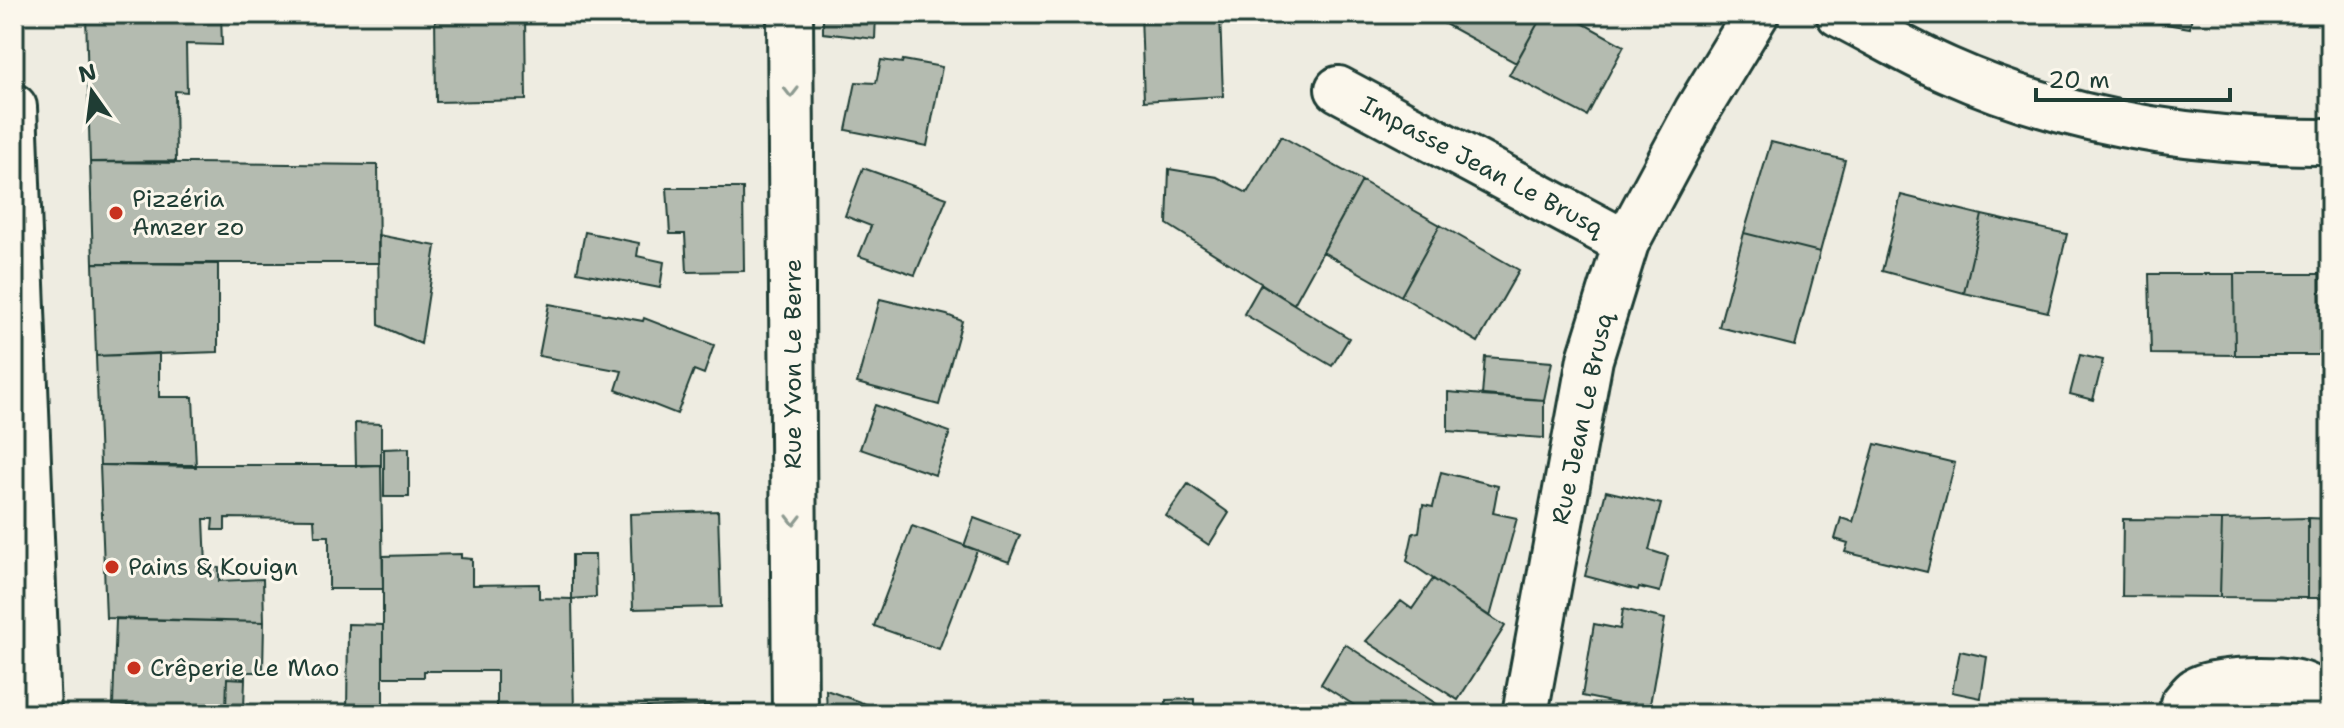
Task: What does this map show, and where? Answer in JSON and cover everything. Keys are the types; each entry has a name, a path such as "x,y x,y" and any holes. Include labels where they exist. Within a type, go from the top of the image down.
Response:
{"street":[{"name":"Rue Yvon Le Berre","path":"790,14 795,714"},
{"name":"Rue Jean Le Brusq","path":"1525,714 1590,359 1626,243 1697,111 1756,14"},
{"path":"1850,16 1947,70 2024,100 2090,119 2162,133 2223,140 2330,142"},
{"name":"Impasse Jean Le Brusq","path":"1338,89 1626,243"},
{"path":"14,107 18,282 38,714"},
{"path":"2183,714 2183,704 2196,690 2214,683 2291,681 2310,687 2319,699 2321,714"}],"building":[{"path":"86,14 221,14 222,45 186,44 187,92 175,91 176,161 90,162"},
{"path":"435,14 525,14 526,100 436,102"},
{"path":"823,14 876,14 875,39 823,33"},
{"path":"1141,14 1220,14 1223,96 1144,101"},
{"path":"1436,14 1543,14 1516,63 1434,18"},
{"path":"1543,14 1566,14 1624,46 1587,116 1509,75"},
{"path":"2106,14 2192,14 2190,28"},
{"path":"881,60 902,63 903,60 942,67 927,146 846,130 856,82 876,83"},
{"path":"1281,136 1362,181 1294,304 1167,224 1169,169 1217,177 1247,193"},
{"path":"1771,142 1845,160 1820,252 1744,233"},
{"path":"90,162 378,165 379,263 93,263"},
{"path":"863,168 947,198 915,275 859,256 871,226 845,216"},
{"path":"1362,181 1440,225 1401,296 1323,252"},
{"path":"667,188 743,188 744,271 687,272 685,234 670,234"},
{"path":"1901,195 1982,215 1964,293 1882,271"},
{"path":"1982,215 2067,234 2048,312 1964,293"},
{"path":"1440,225 1519,270 1478,342 1401,296"},
{"path":"585,232 639,243 637,256 664,262 660,288 577,272"},
{"path":"1744,233 1820,252 1795,346 1719,327"},
{"path":"378,235 436,246 421,344 379,325"},
{"path":"93,263 218,264 218,352 96,356"},
{"path":"2149,274 2234,274 2235,355 2151,354"},
{"path":"2234,274 2320,274 2321,355 2235,355"},
{"path":"1261,284 1349,338 1332,366 1244,314"},
{"path":"880,299 962,321 939,405 857,383"},
{"path":"549,304 643,321 644,318 714,345 704,374 694,370 677,414 616,390 622,371 539,356"},
{"path":"159,353 159,397 193,397 196,467 100,465 96,356"},
{"path":"2080,355 2103,360 2093,400 2070,394"},
{"path":"1485,357 1552,362 1544,400 1482,396"},
{"path":"1448,392 1544,400 1544,438 1448,431"},
{"path":"875,405 950,432 935,475 860,449"},
{"path":"355,423 381,424 381,465 356,466"},
{"path":"1875,444 1955,463 1927,572 1845,552 1848,543 1835,539 1841,518 1853,522"},
{"path":"409,448 409,497 384,497 384,449"},
{"path":"100,465 381,465 383,589 329,589 329,536 315,536 314,519 225,518 225,530 212,530 213,519 204,519 206,566 219,568 219,581 263,579 264,622 106,618"},
{"path":"1441,472 1498,486 1493,513 1517,518 1490,617 1407,561 1413,533 1419,532 1423,505 1433,507"},
{"path":"1188,484 1229,513 1209,545 1166,516"},
{"path":"1606,491 1661,504 1649,550 1668,556 1660,592 1639,587 1638,590 1585,576"},
{"path":"718,511 721,607 633,609 630,514"},
{"path":"974,518 1020,535 1009,562 964,546"},
{"path":"2308,518 2330,519 2330,598 2308,598"},
{"path":"2308,518 2308,598 2220,597 2222,520"},
{"path":"2123,519 2222,520 2220,597 2122,596"},
{"path":"912,526 977,550 939,649 874,626"},
{"path":"461,554 461,558 472,559 472,585 539,584 539,598 572,599 574,714 497,714 497,671 424,671 424,677 383,677 383,556"},
{"path":"572,555 595,555 596,597 572,599"},
{"path":"1433,579 1505,626 1458,700 1366,641 1401,601 1412,609"},
{"path":"1623,609 1665,619 1649,710 1582,696 1594,624 1620,629"},
{"path":"116,619 264,622 263,672 245,672 245,679 227,678 226,709 113,705"},
{"path":"348,624 383,625 383,713 347,713"},
{"path":"1345,644 1452,714 1368,714 1321,684"},
{"path":"1960,651 1987,657 1981,698 1952,692"},
{"path":"227,678 245,679 244,709 226,709"},
{"path":"826,690 894,714 827,714"},
{"path":"1194,699 1194,714 1166,714 1166,700"},
{"path":"744,704 744,714 615,714 614,708"}],"place":[{"name":"Pizzéria Amzer zo","path":"116,213"},
{"name":"Pains & Kouign","path":"112,567"},
{"name":"Crêperie Le Mao","path":"134,668"}]}
